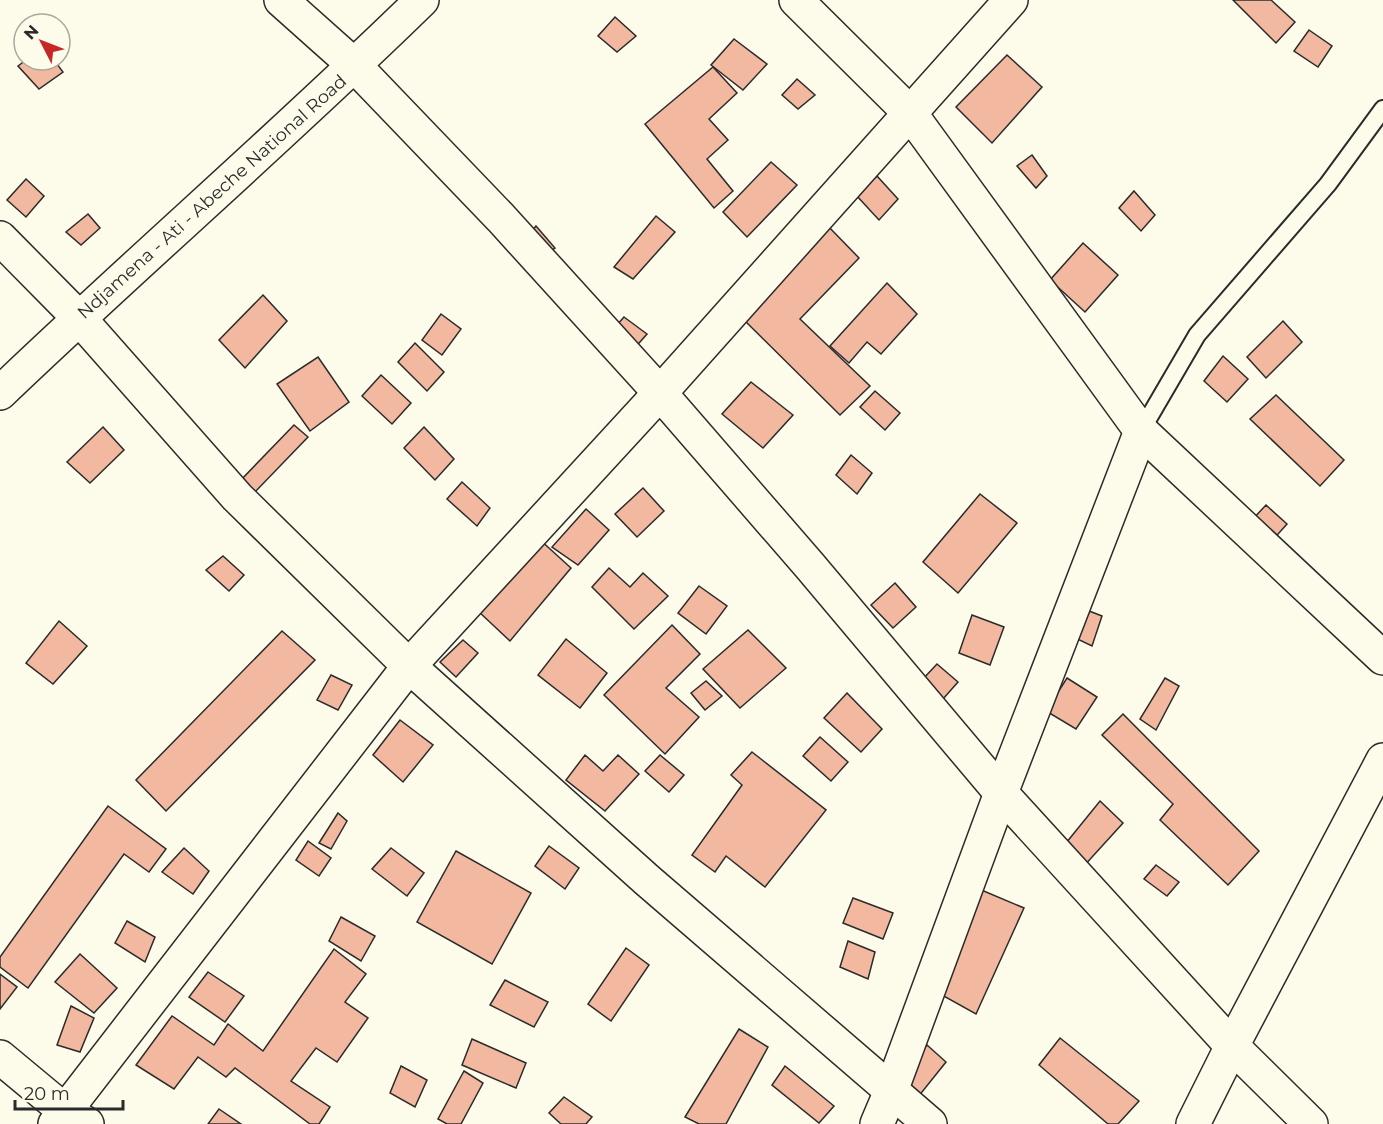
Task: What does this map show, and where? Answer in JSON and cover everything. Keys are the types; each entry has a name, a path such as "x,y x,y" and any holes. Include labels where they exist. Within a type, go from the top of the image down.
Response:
{"main road":[{"path":"281,0 355,66 501,219 660,393 810,566 1001,793 1232,1046 1311,1124"},
{"name":"Ndjamena - Ati - Abeche National Road","path":"0,393 355,66 422,0"},
{"path":"796,0 910,113 1141,431 1383,658"},
{"path":"0,1057 69,1120 409,666 660,393 1011,0"},
{"path":"0,238 79,318 237,496 409,666 647,880 930,1124"},
{"path":"878,1124 1001,793 1141,431"},
{"path":"1193,1124 1383,760"}],"lane":[{"path":"1141,431 1197,335 1328,184 1383,109"}],"building":[{"path":"1233,0 1271,0 1295,22 1276,43"},
{"path":"615,17 636,36 617,52 598,36"},
{"path":"1309,30 1332,46 1318,67 1294,51"},
{"path":"734,39 767,64 743,90 711,65"},
{"path":"1007,55 1042,87 992,143 956,107"},
{"path":"713,67 737,93 709,119 728,140 707,159 733,191 714,208 645,124"},
{"path":"23,72 63,72 39,89"},
{"path":"797,79 815,95 798,109 782,95"},
{"path":"1032,155 1047,176 1036,188 1017,166"},
{"path":"771,162 797,185 747,237 723,212"},
{"path":"877,176 898,199 879,220 856,195"},
{"path":"26,179 44,196 26,217 7,200"},
{"path":"1134,191 1155,215 1141,231 1119,208"},
{"path":"88,214 100,228 81,245 66,232"},
{"path":"656,216 675,232 633,279 614,267"},
{"path":"826,224 859,258 800,319 870,386 840,415 739,315"},
{"path":"536,226 555,248 542,257 528,236"},
{"path":"1083,243 1118,275 1085,312 1050,280"},
{"path":"887,283 917,314 881,354 867,342 849,363 830,346"},
{"path":"263,295 287,321 245,368 219,340"},
{"path":"441,314 461,329 442,355 422,340"},
{"path":"624,317 647,334 632,351 609,334"},
{"path":"1283,321 1302,342 1266,378 1247,357"},
{"path":"415,343 444,372 427,391 398,362"},
{"path":"1223,356 1248,379 1227,402 1204,381"},
{"path":"318,357 349,402 310,431 277,384"},
{"path":"381,375 411,403 392,424 362,396"},
{"path":"751,382 793,415 763,448 722,414"},
{"path":"875,391 900,413 885,430 860,407"},
{"path":"1276,395 1344,460 1320,486 1250,419"},
{"path":"294,425 308,437 253,494 239,482"},
{"path":"103,427 124,450 90,483 67,462"},
{"path":"424,427 454,459 435,480 404,448"},
{"path":"851,455 872,473 857,494 836,475"},
{"path":"462,482 490,508 477,526 447,499"},
{"path":"643,488 664,511 637,537 615,514"},
{"path":"980,494 1017,523 958,593 923,562"},
{"path":"1266,505 1287,524 1270,543 1251,521"},
{"path":"586,509 609,530 578,565 552,547"},
{"path":"538,538 571,568 510,641 478,611"},
{"path":"223,556 244,575 229,591 206,570"},
{"path":"609,568 630,587 643,573 668,596 634,629 592,587"},
{"path":"895,583 916,607 893,628 871,605"},
{"path":"699,586 727,606 706,634 678,613"},
{"path":"1084,609 1102,616 1092,646 1071,636"},
{"path":"972,615 1004,627 990,665 959,653"},
{"path":"59,621 87,646 53,684 26,663"},
{"path":"672,625 700,654 666,688 699,717 665,754 604,695"},
{"path":"748,630 786,668 740,708 703,669"},
{"path":"282,631 315,660 166,811 136,780"},
{"path":"566,639 607,673 580,708 538,675"},
{"path":"463,640 478,653 456,677 440,662"},
{"path":"937,664 958,682 943,699 922,680"},
{"path":"331,675 352,685 338,710 317,700"},
{"path":"1067,678 1097,697 1076,729 1046,711"},
{"path":"1165,678 1179,686 1156,730 1140,719"},
{"path":"706,681 722,696 705,710 691,693"},
{"path":"847,693 882,729 861,752 824,718"},
{"path":"1123,714 1259,851 1228,885 1160,820 1173,804 1102,735"},
{"path":"400,720 433,745 403,782 373,755"},
{"path":"820,737 848,762 831,781 803,756"},
{"path":"752,752 826,810 765,887 726,856 715,872 692,855 742,785 731,775"},
{"path":"585,755 603,771 618,755 639,774 605,811 566,780"},
{"path":"660,755 684,775 669,792 645,771"},
{"path":"1100,801 1123,823 1083,867 1062,848"},
{"path":"108,806 166,849 149,872 124,854 28,988 0,967 0,957"},
{"path":"338,813 347,821 331,849 319,843"},
{"path":"308,841 331,858 319,876 296,860"},
{"path":"549,846 579,868 565,889 535,866"},
{"path":"184,848 209,871 193,894 162,872"},
{"path":"391,848 424,873 407,896 372,869"},
{"path":"456,851 531,893 492,964 417,922"},
{"path":"1156,865 1179,882 1167,896 1144,879"},
{"path":"979,889 1024,908 976,1014 931,989"},
{"path":"853,898 893,913 883,939 843,923"},
{"path":"341,917 375,936 361,961 329,941"},
{"path":"127,921 155,937 145,962 115,943"},
{"path":"848,941 875,952 868,979 840,967"},
{"path":"626,948 649,965 611,1021 588,1004"},
{"path":"334,949 366,974 345,1002 368,1018 337,1062 316,1048 291,1081 330,1107 319,1124 310,1124 235,1068 226,1077 198,1057 174,1089 136,1065 172,1016 214,1045 228,1024 263,1051"},
{"path":"80,954 117,988 94,1013 55,982"},
{"path":"208,972 244,996 225,1022 189,997"},
{"path":"0,974 17,987 0,1009"},
{"path":"505,980 548,1002 534,1027 490,1005"},
{"path":"71,1006 94,1018 80,1052 57,1045"},
{"path":"739,1029 768,1047 726,1124 699,1124 685,1117"},
{"path":"1060,1038 1139,1101 1118,1124 1108,1124 1039,1065"},
{"path":"472,1039 526,1063 516,1088 462,1065"},
{"path":"927,1045 946,1062 918,1097 897,1078"},
{"path":"401,1066 427,1080 415,1107 390,1093"},
{"path":"785,1066 834,1106 819,1123 772,1085"},
{"path":"464,1071 483,1083 461,1124 447,1124 438,1119"},
{"path":"564,1097 592,1117 586,1124 561,1124 549,1113"},
{"path":"219,1109 241,1124 208,1124"}]}
